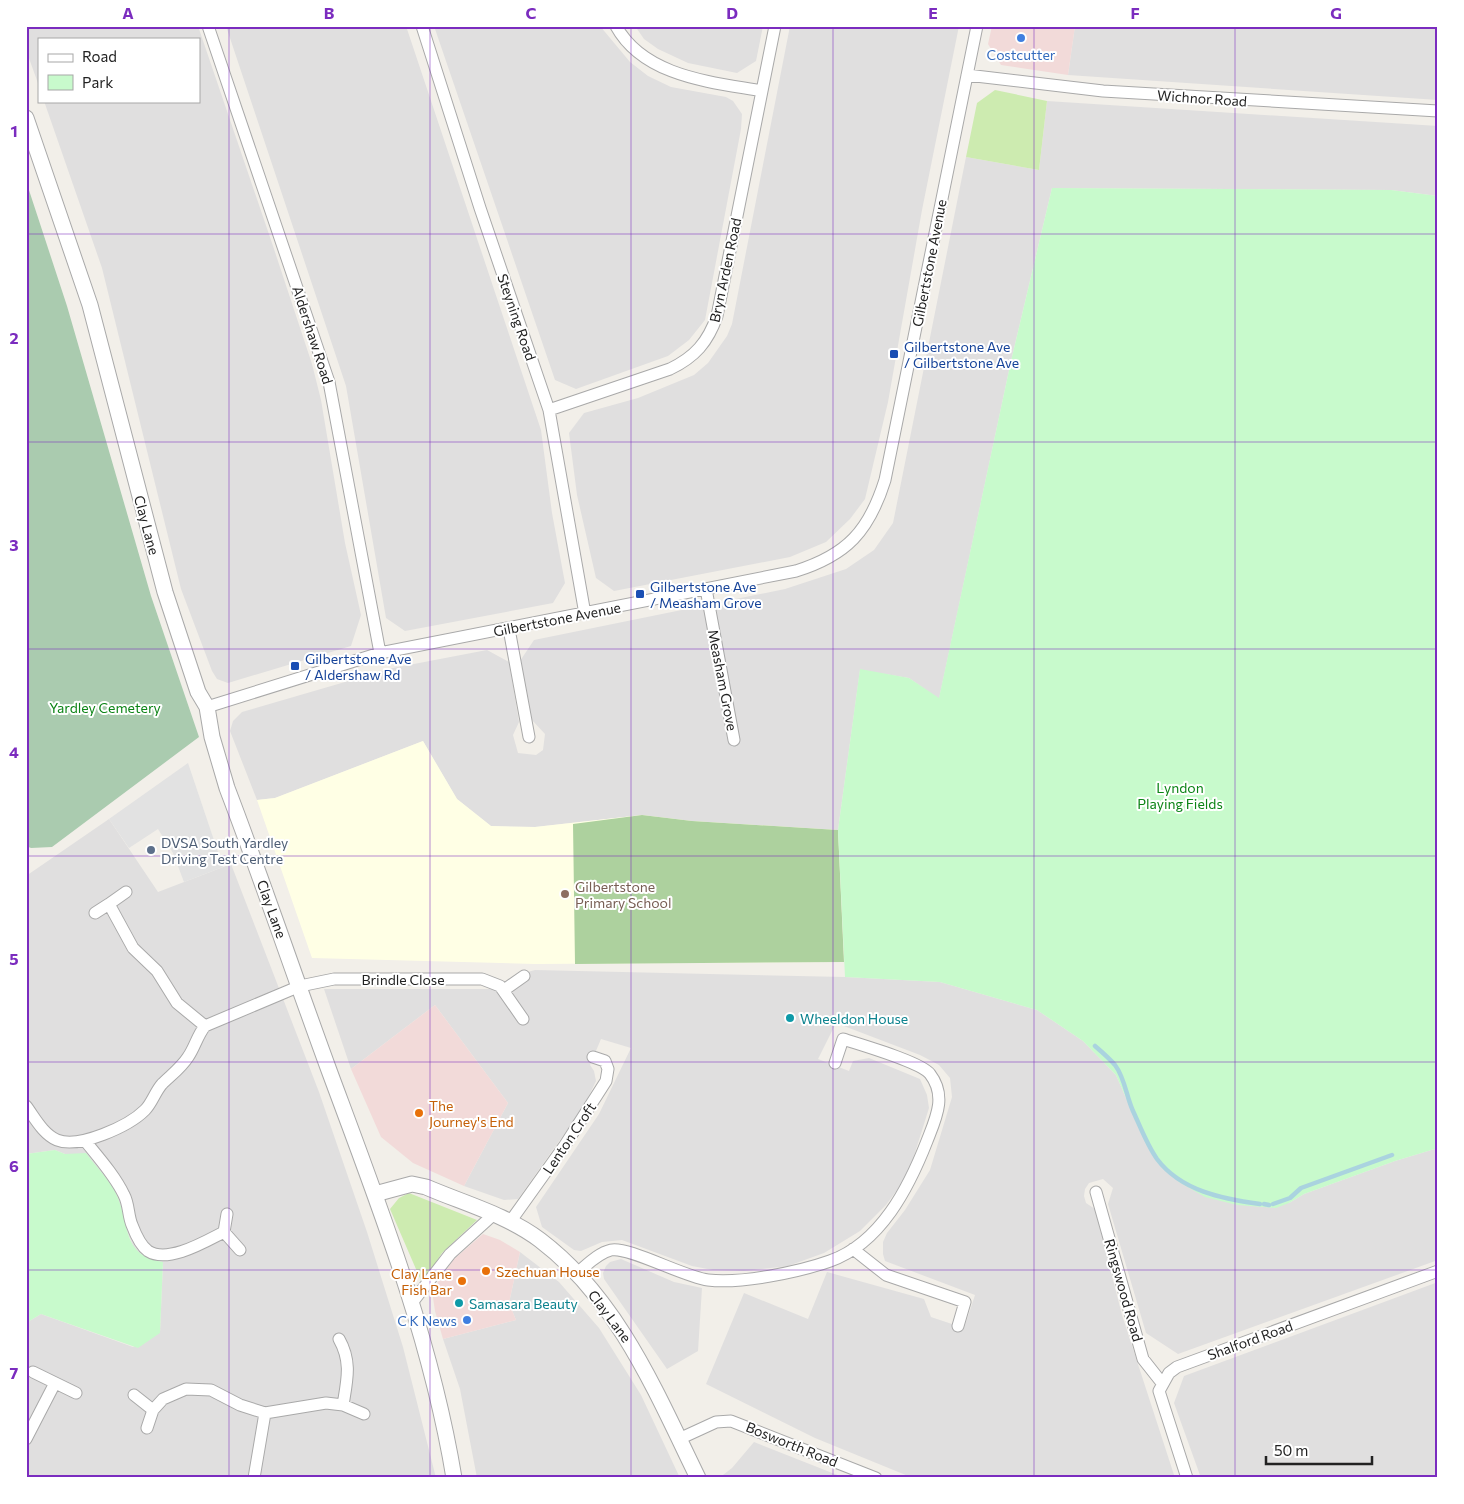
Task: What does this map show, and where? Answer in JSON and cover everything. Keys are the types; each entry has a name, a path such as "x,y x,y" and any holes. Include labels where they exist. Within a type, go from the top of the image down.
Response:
{"street":[{"name":"Aldershaw Road","path":"208,26 329,382 380,654"},
{"name":"Steyning Road","path":"422,26 480,208 549,410 585,614"},
{"path":"616,26 634,48 652,62 681,75 762,92"},
{"name":"Bryn Arden Road","path":"549,410 670,369 688,360 704,344 712,332 717,316 775,26"},
{"name":"Gilbertstone Avenue","path":"207,707 380,654 796,571 820,563 842,550 865,527 878,505 885,480 977,26"},
{"name":"Wichnor Road","path":"967,75 1102,91 1438,112"},
{"name":"Clay Lane","path":"26,118 90,305 165,592 198,692 207,707 212,737 227,788 375,1194 412,1184 426,1187 510,1222 540,1240 577,1273 608,1310 632,1346 698,1478"},
{"name":"Measham Grove","path":"706,590 734,740"},
{"path":"509,629 529,737"},
{"path":"94,913 126,892"},
{"path":"26,1106 46,1132 57,1140 86,1142 119,1127 145,1110 162,1085 176,1073 189,1055 196,1038 204,1026 177,1003 157,970 133,948 109,904"},
{"path":"523,1019 504,990 524,976"},
{"name":"Brindle Close","path":"204,1026 300,986 334,979 482,979 500,986 504,990"},
{"path":"577,1273 595,1258 612,1250 634,1253 674,1271 708,1280 726,1280 798,1270 832,1261 853,1249 872,1233 892,1210 914,1175 939,1110 940,1098 938,1088 925,1068 843,1038 835,1063"},
{"name":"Lenton Croft","path":"510,1222 565,1145 606,1081 608,1069 605,1061 593,1057"},
{"path":"86,1142 108,1169 125,1196 131,1224 148,1251 154,1254 177,1253 224,1232"},
{"name":"Ringswood Road","path":"1096,1192 1143,1359 1162,1383"},
{"path":"375,1194 431,1367 447,1432 454,1478"},
{"path":"224,1232 227,1214"},
{"path":"411,1304 450,1254 493,1215"},
{"path":"224,1232 240,1250"},
{"path":"853,1249 886,1276 965,1302 958,1326"},
{"name":"Shalford Road","path":"1162,1383 1169,1373 1177,1367 1438,1271"},
{"path":"340,1339 346,1352 349,1368 343,1404"},
{"path":"33,1372 76,1393"},
{"path":"26,1439 55,1383"},
{"path":"1162,1383 1159,1391 1160,1398 1187,1478"},
{"path":"147,1428 153,1410 163,1399 186,1389 196,1388 211,1390 240,1405 265,1413 326,1403 343,1404 364,1414"},
{"path":"134,1395 153,1410"},
{"path":"254,1478 265,1413"},
{"name":"Bosworth Road","path":"679,1439 716,1422 731,1421 876,1478"}],"shaded area":[{"path":"26,26 198,26 312,364 321,400 345,543 361,615 351,646 228,683 217,679 212,671 181,589 102,268 44,102 200,102 200,38 38,38 38,83 26,50"},
{"path":"226,26 406,26 541,430 552,513 565,583 553,603 405,631 386,618 346,386"},
{"path":"434,26 600,26 630,62 648,76 671,87 726,97 733,101 742,114 741,129 705,320 689,340 668,356 576,389 555,380"},
{"path":"635,26 763,26 756,61 737,73 688,63 658,49 644,39"},
{"path":"790,26 959,26 922,210 888,402 865,499 850,519 826,542 790,557 614,591 596,578 577,495 569,433 584,413 638,398 694,375 708,363 727,336 732,324"},
{"path":"992,26 1075,26 1068,75 1001,65 988,44"},
{"path":"1075,26 1438,26 1438,100 1068,75"},
{"path":"1047,101 1438,126 1438,196 1391,190 1052,188 1011,361 939,699 909,678 860,670 838,830 692,821 642,815 535,827 491,826 457,799 423,741 275,798 257,800 230,731 233,721 242,712 393,668 487,650 509,662 519,722 513,735 518,753 536,755 543,750 545,734 531,719 520,661 534,640 785,589 846,569 874,550 893,523 966,157 1039,170"},
{"name":"Gilbertstone Primary School","path":"423,741 457,799 491,826 535,827 642,815 692,821 838,830 844,962 535,964 312,958 257,800 275,798"},
{"path":"188,763 223,867 184,882 173,853 158,829 129,848 109,819"},
{"path":"109,819 158,892 231,864 319,1092 367,1232 403,1347 436,1478 26,1478 26,1323 41,1314 133,1347 160,1332 163,1262 146,1259 134,1248 123,1222 118,1197 98,1169 86,1154 65,1154 55,1150 26,1154 26,876"},
{"path":"535,970 845,977 940,982 1037,1010 1083,1041 1116,1075 1145,1141 1158,1163 1289,1203 1304,1194 1395,1161 1438,1148 1438,1260 1178,1354 1146,1333 1108,1204 1113,1188 1103,1179 1089,1183 1085,1189 1086,1203 1095,1209 1122,1315 1175,1478 913,1478 815,1438 706,1384 744,1293 808,1319 827,1272 924,1299 931,1317 964,1328 975,1295 885,1261 883,1254 883,1242 887,1233 905,1210 930,1170 952,1097 950,1078 939,1065 920,1055 836,1023 818,1059 849,1071 853,1061 869,1058 920,1079 927,1095 929,1108 908,1175 886,1205 860,1231 824,1253 788,1266 744,1271 713,1270 692,1266 622,1240 602,1242 581,1251 574,1250 542,1227 536,1207 599,1114 631,1048 601,1039 590,1065 594,1071 596,1081 584,1106 518,1199 504,1200 464,1186 508,1103 435,1005 351,1069 324,989 494,989 520,974"},
{"path":"435,1005 508,1103 464,1186 413,1163 381,1137 351,1069"},
{"path":"483,1234 500,1240 520,1252 509,1303 516,1320 443,1339 435,1311 432,1291 453,1260"},
{"path":"520,1252 559,1282 599,1328 641,1395 680,1478 477,1478 460,1389 443,1339 516,1320 509,1303"},
{"path":"621,1259 674,1282 702,1288 698,1351 667,1369 604,1279 603,1273 606,1266 610,1262"},
{"path":"1438,1282 1438,1476 1433,1478 1201,1478 1174,1403 1184,1376"},
{"path":"754,1442 845,1478 719,1478 732,1468"}],"green space":[{"path":"995,90 1047,101 1039,170 966,157 977,103"},
{"name":"Yardley Cemetery","path":"26,181 67,306 151,596 199,737 52,847 31,848 26,846"},
{"name":"Lyndon Playing Fields","path":"1052,188 1391,190 1438,196 1438,1148 1395,1161 1304,1194 1276,1208 1237,1205 1205,1197 1179,1182 1158,1163 1145,1141 1116,1075 1083,1041 1037,1010 940,982 845,977 838,830 860,669 909,678 939,698 1011,361"},
{"path":"642,815 692,821 838,830 844,962 575,964 573,824"},
{"path":"55,1150 65,1154 86,1153 108,1180 115,1192 134,1247 150,1259 163,1262 160,1333 138,1348 41,1314 26,1323 26,1154"},
{"path":"409,1193 477,1220 442,1253 422,1283 390,1209 399,1198"}],"waterway":[{"path":"1095,1046 1118,1070 1147,1142 1157,1159 1167,1170 1178,1179 1204,1192 1260,1204"},
{"path":"1273,1204 1290,1198 1301,1188 1392,1155"},
{"path":"1264,1204 1269,1205"}],"place":[{"name":"Costcutter","path":"1021,38"},
{"name":"Gilbertstone Ave / Gilbertstone Ave","path":"894,354"},
{"name":"Gilbertstone Ave / Measham Grove","path":"640,594"},
{"name":"Gilbertstone Ave / Aldershaw Rd","path":"295,666"},
{"name":"DVSA South Yardley Driving Test Centre","path":"151,850"},
{"name":"Gilbertstone Primary School","path":"565,894"},
{"name":"Wheeldon House","path":"790,1018"},
{"name":"The Journey's End","path":"419,1113"},
{"name":"Szechuan House","path":"486,1271"},
{"name":"Clay Lane Fish Bar","path":"462,1281"},
{"name":"Samasara Beauty","path":"459,1303"},
{"name":"C K News","path":"467,1320"}]}
